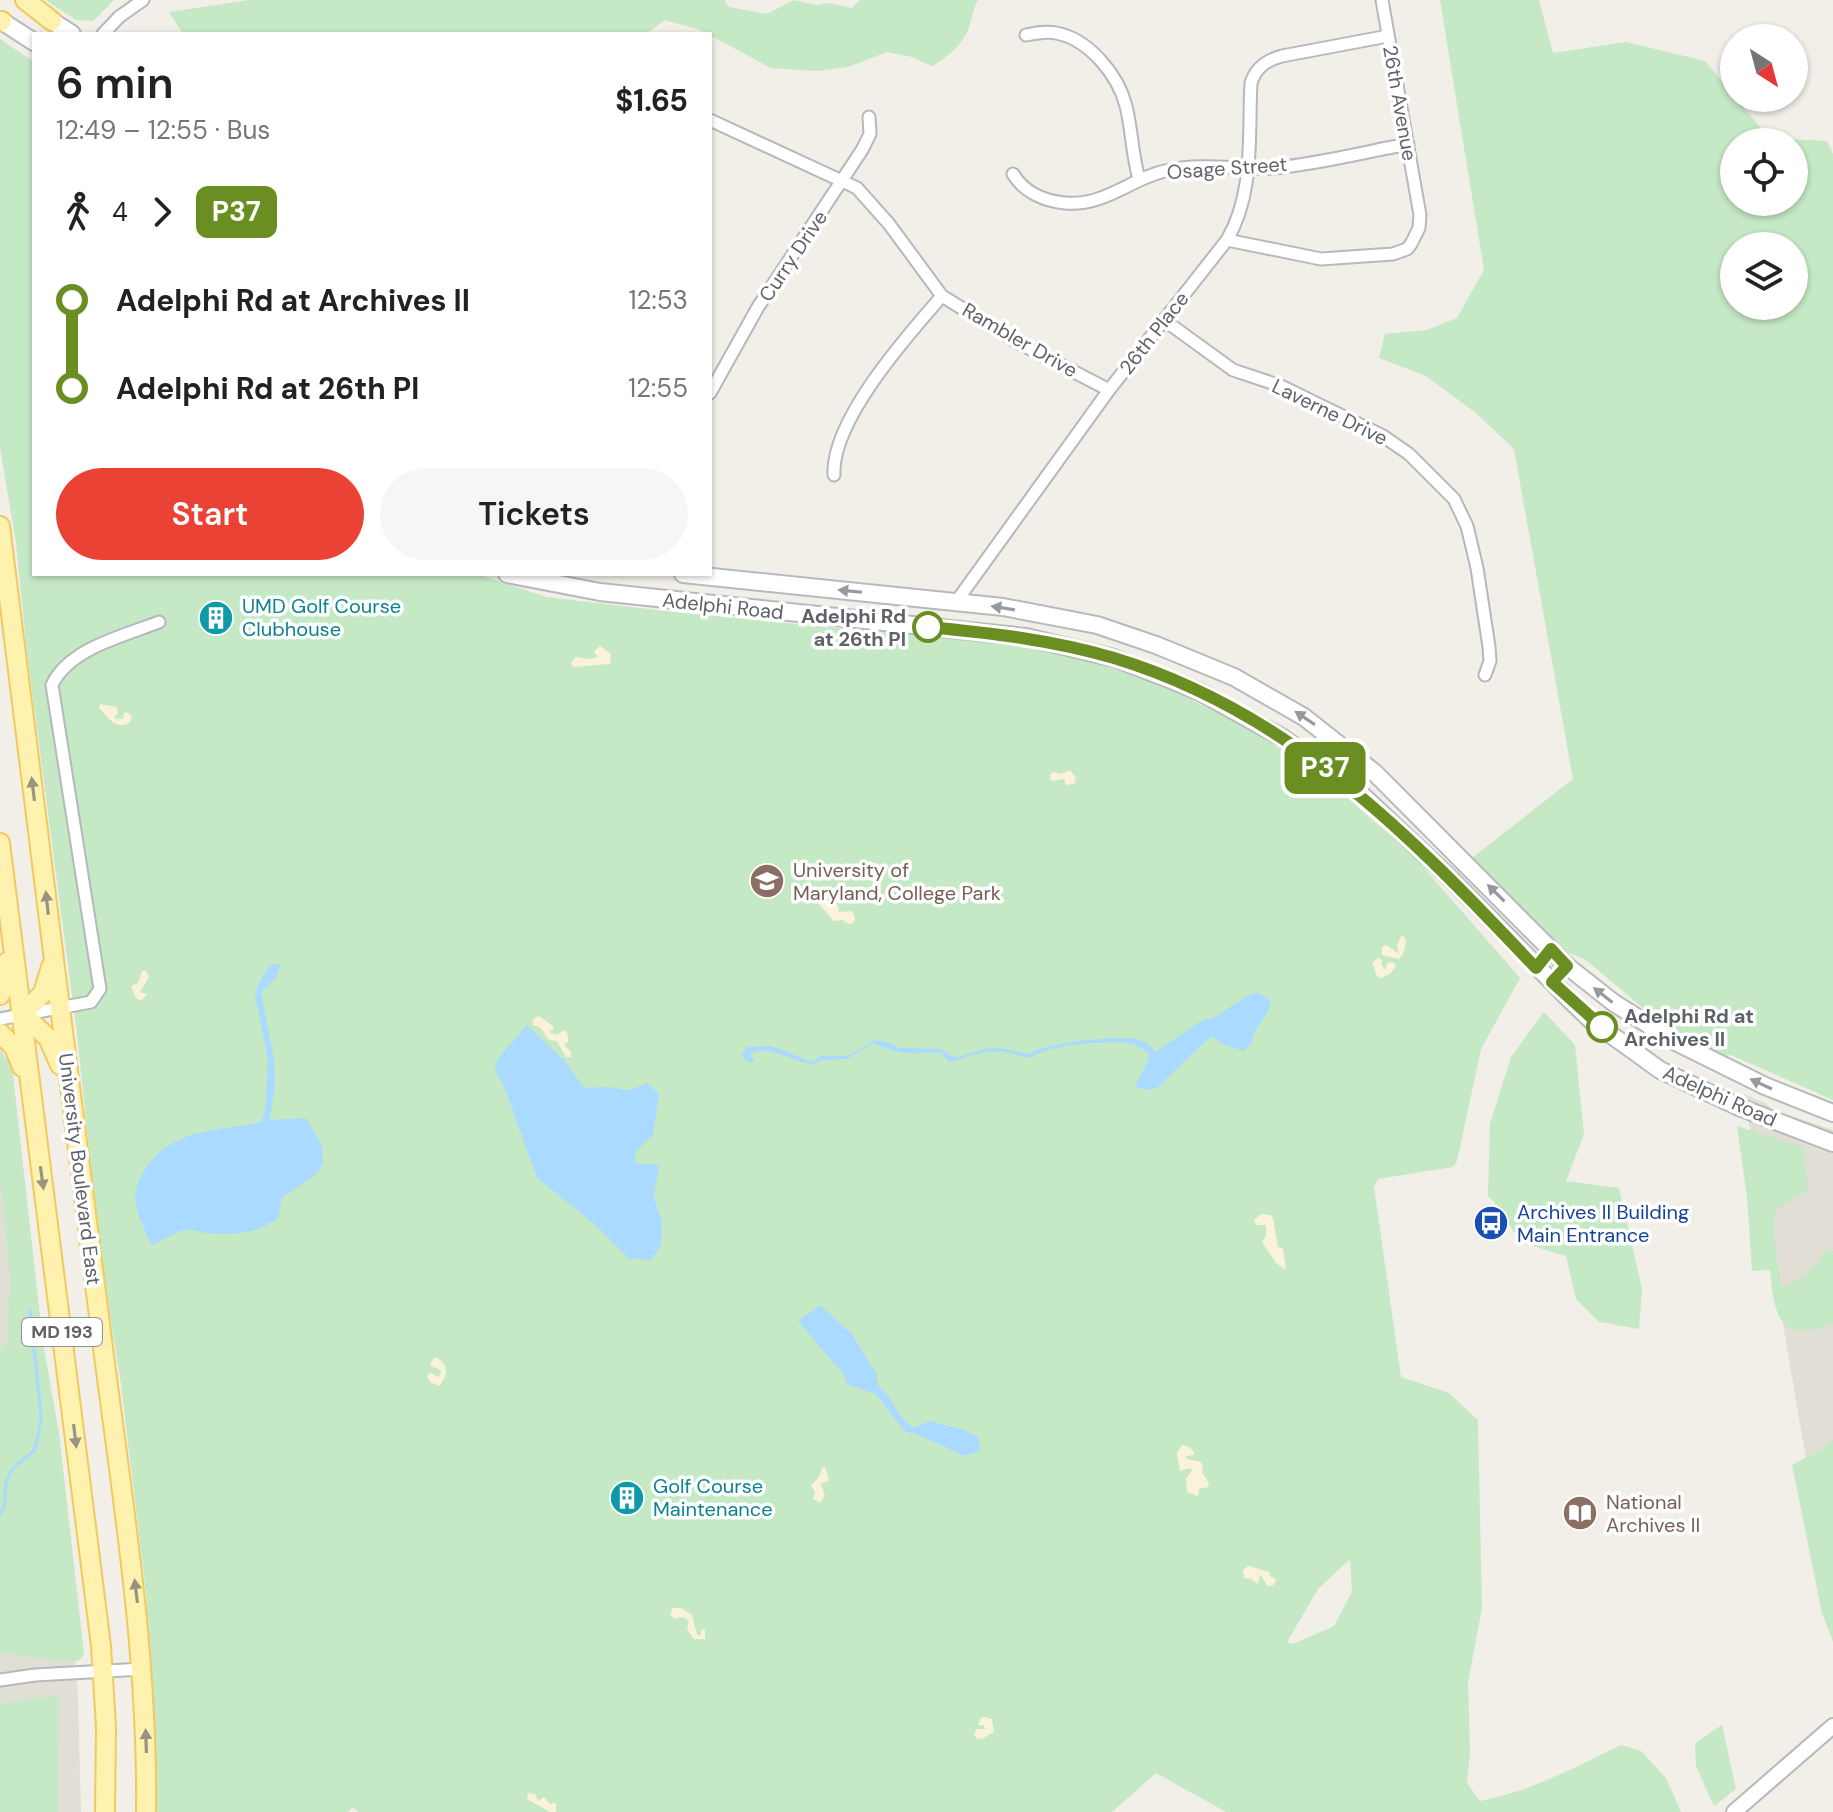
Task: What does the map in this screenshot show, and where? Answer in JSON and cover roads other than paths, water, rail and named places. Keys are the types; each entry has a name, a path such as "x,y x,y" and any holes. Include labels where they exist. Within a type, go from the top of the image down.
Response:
{"main road":[{"path":"22,0 69,32"},
{"path":"1,21 32,41"},
{"name":"University Boulevard East","path":"0,526 138,1608 143,1669 146,1812"},
{"name":"Adelphi Road","path":"517,576 600,592 1026,637 1114,658 1202,693 1283,738 1362,795 1450,878 1592,1021 1660,1070 1739,1107 1833,1143"},
{"name":"Adelphi Road","path":"702,576 1003,607 1117,631 1234,677 1283,704 1337,741 1375,773 1567,966 1614,1003 1676,1042 1765,1086 1833,1113"},
{"name":"University Boulevard East","path":"0,843 103,1673 105,1812"},
{"path":"0,995 9,975 0,905 5,884"},
{"path":"51,941 51,967 45,989 23,1014 44,1032 52,1044 74,1106"},
{"path":"0,1033 10,1041 17,1054 32,1101"}],"street":[{"path":"105,32 119,17 143,0"},
{"name":"26th Avenue","path":"1227,240 1321,259 1393,254 1407,249 1417,234 1419,205 1382,0"},
{"path":"1026,35 1048,32 1064,35 1082,44 1105,66 1126,104 1139,179"},
{"name":"26th Place","path":"956,602 1109,390 1227,240 1241,210 1248,169 1253,76 1266,62 1388,36"},
{"name":"Curry Drive","path":"712,384 870,134 869,117"},
{"name":"Rambler Drive","path":"712,121 857,188 877,209 942,296 1017,342 1109,390"},
{"name":"Osage Street","path":"1013,174 1032,194 1063,203 1080,203 1104,198 1139,179 1184,168 1277,167 1408,144"},
{"path":"834,475 833,462 845,430 864,398 901,343 942,296"},
{"name":"Laverne Drive","path":"1164,320 1233,370 1281,386 1383,436 1409,454 1454,499 1467,526 1477,568 1489,647 1490,661 1485,675"},
{"path":"0,1019 91,1002 97,996 101,982 52,685 60,671 82,655 159,622"},
{"path":"0,1012 23,1014"},
{"path":"0,1680 143,1669"},
{"path":"1734,1812 1833,1726"}],"water":[{"path":"279,964 282,967 277,977 261,992 274,1060 270,1120 306,1118 322,1146 323,1164 315,1175 282,1198 278,1218 270,1224 234,1234 187,1230 151,1245 135,1198 141,1176 156,1155 183,1138 261,1122 265,1110 268,1060 255,995 270,965"},
{"path":"1259,993 1271,1001 1252,1043 1244,1051 1224,1045 1211,1036 1157,1088 1146,1090 1136,1087 1149,1054 1135,1045 1122,1043 1064,1046 1031,1058 991,1051 948,1062 941,1052 906,1053 873,1043 847,1059 821,1060 814,1064 760,1050 752,1052 751,1057 755,1061 750,1063 741,1056 747,1047 772,1046 812,1062 821,1056 848,1056 875,1040 898,1048 941,1049 955,1058 984,1049 999,1048 1029,1054 1066,1043 1118,1038 1141,1040 1156,1052 1199,1022 1215,1017 1250,994"},
{"path":"527,1025 564,1060 584,1088 629,1090 648,1083 659,1094 653,1135 635,1152 636,1163 659,1165 654,1197 662,1222 661,1244 651,1261 630,1260 593,1223 537,1178 494,1067"},
{"path":"820,1305 852,1334 877,1375 879,1385 909,1425 913,1428 930,1421 964,1430 979,1437 980,1451 964,1456 914,1433 905,1432 876,1394 847,1384 844,1375 798,1321"}],"waterway":[{"path":"0,1514 5,1503 8,1477 35,1449 41,1421 30,1311"}],"place":[{"name":"UMD Golf Course Clubhouse","path":"216,618"},
{"name":"Adelphi Rd at 26th Pl","path":"928,627"},
{"name":"University of Maryland, College Park","path":"767,881"},
{"name":"Adelphi Rd at Archives II","path":"1602,1027"},
{"name":"Archives II Building Main Entrance","path":"1491,1223"},
{"name":"Golf Course Maintenance","path":"627,1498"},
{"name":"National Archives II","path":"1580,1513"}]}
